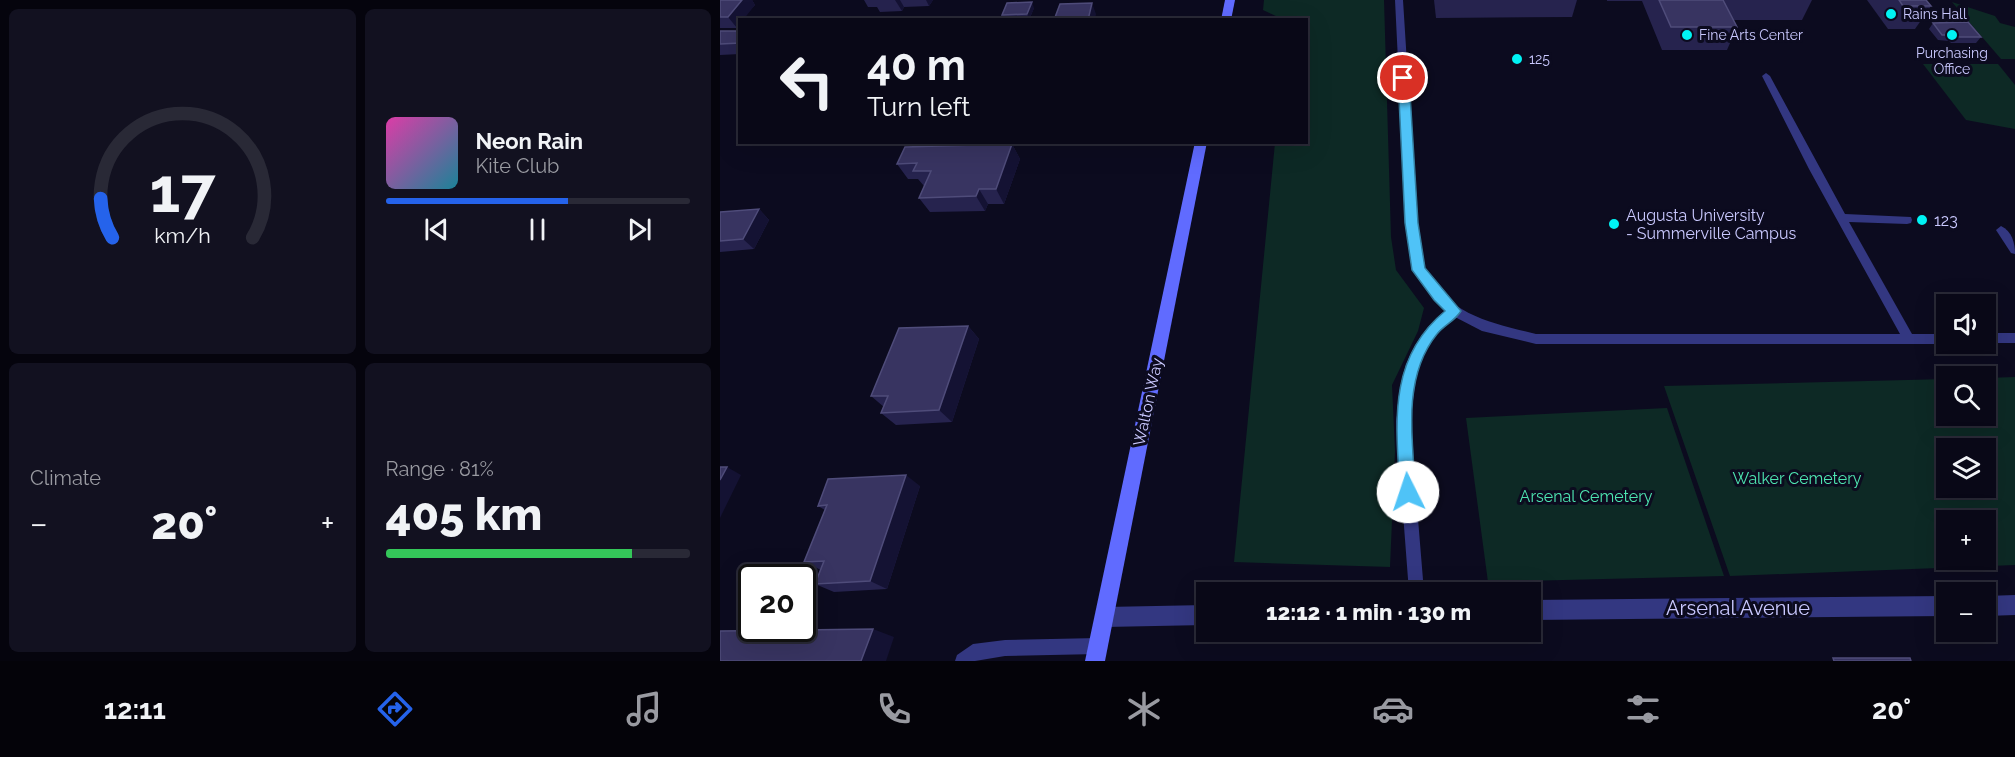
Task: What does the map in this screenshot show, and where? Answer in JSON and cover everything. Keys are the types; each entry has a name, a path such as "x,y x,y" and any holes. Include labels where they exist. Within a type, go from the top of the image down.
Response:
{"main road":[{"path":"1226,18 1230,0"},
{"name":"Walton Way","path":"1097,653 1201,144"}],"street":[{"path":"1996,606 2015,605"},
{"name":"Arsenal Avenue","path":"1541,610 1936,606"},
{"path":"1105,617 1196,615"}],"lane":[{"path":"1399,0 1412,223 1418,270 1438,296 1454,311 1482,326 1536,339 1936,339"},
{"path":"1766,76 1841,218 1909,339"},
{"path":"1841,218 1906,220"},
{"path":"2001,230 2015,250"},
{"path":"1415,582 1403,422 1412,364 1432,329 1454,311"},
{"path":"1996,338 2015,338"},
{"path":"963,661 974,652 1005,648 1097,653"}],"green space":[{"path":"1264,0 1384,0 1391,237 1396,270 1424,308 1418,331 1392,385 1395,451 1390,567 1234,562 1275,144 1308,144 1308,18 1280,18 1263,10"},
{"path":"1952,2 1995,16 2000,23 2015,27 2015,59 2001,59"},
{"path":"1923,64 1998,64 2015,85 2015,129 1966,120"},
{"name":"Walker Cemetery","path":"2015,377 2015,565 1996,566 1996,510 1936,510 1936,568 1730,576 1664,386 1936,379 1936,426 1996,426 1996,378"},
{"name":"Arsenal Cemetery","path":"1667,408 1724,576 1488,582 1466,418"}],"building":[{"path":"720,0 742,0 728,17 720,17"},
{"path":"1659,0 1723,0 1737,27 1671,27"},
{"path":"1899,0 1926,0 1931,6 1903,6"},
{"path":"1032,2 1027,14 1002,15 1007,3"},
{"path":"1092,3 1088,18 1055,18 1060,4"},
{"path":"1968,22 1981,37 1942,35 1933,23"},
{"path":"720,31 738,31 738,43 720,44"},
{"path":"1012,144 996,189 979,189 976,196 919,198 931,171 913,171 917,163 897,164 905,147"},
{"path":"759,209 743,239 720,241 720,212"},
{"path":"968,326 939,410 881,413 888,396 871,396 899,328"},
{"path":"720,467 727,467 720,480"},
{"path":"906,475 870,581 816,584 824,561 804,562 827,505 818,506 828,479"},
{"path":"873,629 861,661 720,661 720,631 738,631 738,642 816,642 816,630"},
{"path":"1833,658 1910,658 1911,661 1834,661"}],"place":[{"name":"Rains Hall","path":"1891,14"},
{"name":"Fine Arts Center","path":"1687,35"},
{"name":"Purchasing Office","path":"1952,35"},
{"name":"125","path":"1517,59"},
{"name":"123","path":"1922,220"},
{"name":"Augusta University - Summerville Campus","path":"1614,224"}],"route":[{"path":"1403,78 1412,223 1418,270 1438,296 1454,311 1432,329 1412,364 1403,422 1408,492"}]}
